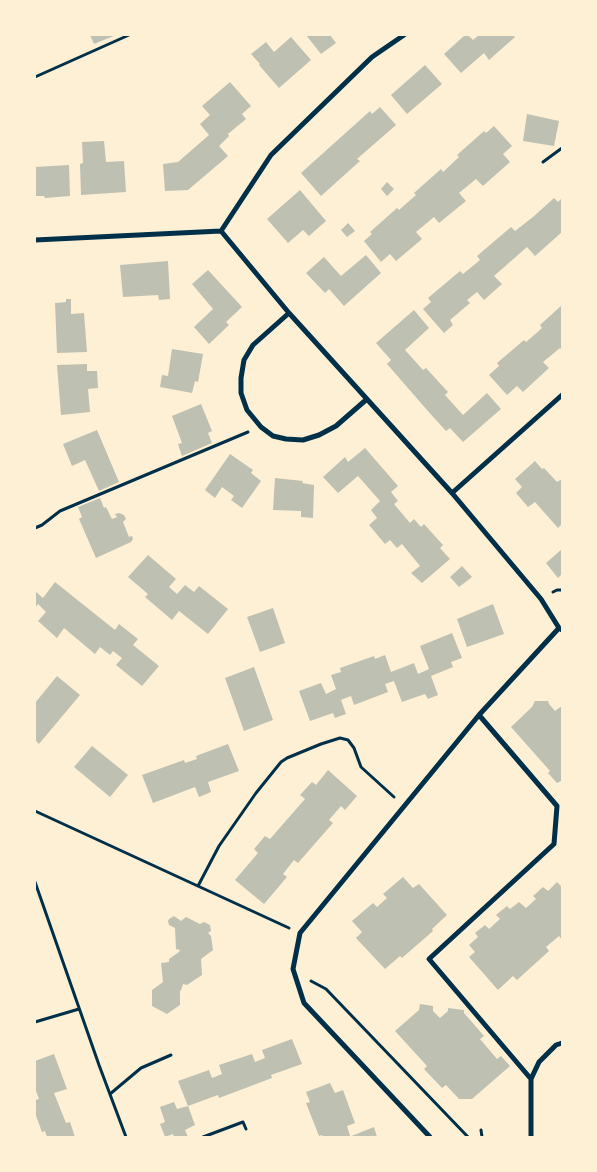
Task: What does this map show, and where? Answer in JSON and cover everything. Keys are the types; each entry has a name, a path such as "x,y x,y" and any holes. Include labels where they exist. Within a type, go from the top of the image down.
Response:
{"street":[{"path":"220,231 271,155 372,57 404,35"},
{"path":"35,240 220,231"},
{"path":"220,231 289,313 452,493 541,599 561,629 479,715 300,933 293,969 304,1003 430,1137"},
{"path":"289,313 253,345 244,360 241,393 247,410 261,427 273,436 303,440 319,435 336,426 366,399"},
{"path":"452,493 562,395"},
{"path":"479,715 557,806 554,844 429,959 531,1079"},
{"path":"531,1137 531,1079 539,1062 556,1046 562,1043"}],"path":[{"path":"35,77 129,35"},
{"path":"543,162 562,148"},
{"path":"35,528 60,511 261,427"},
{"path":"198,886 219,846 256,793 281,762 321,744 340,738 348,740 354,748 361,768 404,806"},
{"path":"35,811 300,933"},
{"path":"35,882 126,1137"},
{"path":"326,989 468,1137"},
{"path":"35,1022 79,1009"},
{"path":"110,1094 141,1068 171,1055"},
{"path":"203,1137 243,1122 246,1129"},
{"path":"481,1130 482,1137"}],"building":[{"path":"90,35 116,35 94,44"},
{"path":"306,35 330,35 336,43 321,54"},
{"path":"465,35 468,35 473,40 479,35 513,35 515,37 489,60 484,53 461,73 444,54"},
{"path":"291,37 311,60 279,88 251,54 266,42 274,52"},
{"path":"425,65 442,84 407,114 391,95"},
{"path":"230,82 251,106 242,114 246,119 228,134 229,136 219,146 228,156 188,190 165,191 163,164 178,162 209,135 200,124 210,115 202,106"},
{"path":"380,107 396,125 357,159 360,161 321,196 301,173 370,111 372,114"},
{"path":"527,114 559,121 554,146 523,141"},
{"path":"494,126 512,146 503,154 510,162 483,186 476,179 459,193 466,201 439,223 434,217 416,232 422,239 396,261 390,254 381,262 364,241 372,234 370,232 397,208 399,210 416,195 414,193 441,169 443,172 459,157 457,155 484,131 486,133"},
{"path":"104,141 106,162 124,161 126,192 81,195 80,164 83,163 82,142"},
{"path":"69,165 70,196 45,198 44,196 35,196 35,167"},
{"path":"387,182 394,189 387,196 381,189"},
{"path":"300,190 326,221 309,236 303,230 288,243 267,219"},
{"path":"554,198 558,202 562,198 562,232 535,256 527,247 494,276 502,284 484,300 477,292 467,300 470,303 450,320 453,325 444,333 423,309 431,302 428,298 460,271 463,274 480,260 477,256 511,227 515,231"},
{"path":"348,223 355,231 347,237 341,230"},
{"path":"366,255 381,273 344,306 329,289 325,293 306,273 324,257 341,276"},
{"path":"168,261 170,299 159,300 158,295 123,297 120,265"},
{"path":"208,270 242,307 226,322 229,325 209,344 194,327 213,309 192,284"},
{"path":"66,299 71,299 71,314 84,313 87,352 57,353 55,303 66,302"},
{"path":"562,305 562,350 560,348 543,362 549,368 523,392 517,386 507,395 489,375 499,366 497,363 524,340 526,342 542,328 540,325"},
{"path":"414,310 429,328 405,350 423,370 426,368 448,392 445,395 463,415 487,393 501,409 463,442 450,428 446,431 427,410 387,364 391,360 376,343"},
{"path":"172,349 203,354 198,382 195,381 192,393 160,387 162,375 168,376"},
{"path":"87,364 87,371 97,371 98,388 88,389 90,412 61,415 57,365"},
{"path":"201,404 212,431 208,433 212,443 182,456 178,444 182,443 172,416"},
{"path":"97,430 119,482 99,491 85,460 72,466 63,444"},
{"path":"365,448 398,486 391,492 398,501 394,504 410,523 414,519 421,527 424,524 443,545 440,548 450,559 422,583 411,573 420,566 402,544 397,548 390,540 385,544 369,525 377,518 371,510 380,501 358,476 338,493 323,477 345,457 348,462"},
{"path":"230,454 253,470 251,473 261,481 242,508 231,500 234,496 222,487 215,498 205,490"},
{"path":"535,461 557,482 562,479 562,524 558,528 535,502 528,507 516,493 522,487 515,479"},
{"path":"275,478 303,481 302,483 314,485 313,518 301,517 301,511 273,510"},
{"path":"100,498 112,519 117,517 115,514 124,515 126,519 123,522 129,537 132,536 133,539 131,542 96,558 79,519 82,517 78,507"},
{"path":"562,549 562,574 558,578 546,563"},
{"path":"148,555 176,579 169,587 177,594 185,585 194,592 199,586 228,609 208,634 179,611 172,620 145,597 148,594 128,577"},
{"path":"462,566 472,577 459,587 450,577"},
{"path":"55,582 115,630 119,624 138,639 133,645 159,666 142,686 116,665 122,658 113,651 110,655 100,647 95,654 64,628 57,638 38,621 46,612 38,604 35,608 35,591 43,598"},
{"path":"493,604 504,634 467,647 457,619"},
{"path":"273,608 285,643 260,652 247,617"},
{"path":"452,633 462,658 451,662 453,667 431,676 438,695 428,699 425,694 402,702 394,681 385,684 388,692 354,705 351,696 341,700 346,714 335,718 333,713 310,721 299,691 321,683 326,694 336,689 331,675 341,672 340,668 374,656 375,659 385,655 391,672 414,663 418,674 429,669 420,646"},
{"path":"254,667 273,720 244,731 225,678"},
{"path":"57,676 80,695 39,744 35,740 35,703"},
{"path":"535,701 548,701 555,711 562,706 562,782 557,783 548,773 550,771 511,727 532,707"},
{"path":"228,744 239,771 208,782 211,792 199,797 195,787 153,803 142,775 184,760 185,763 197,759 196,756"},
{"path":"92,746 128,775 110,797 74,767"},
{"path":"328,770 357,796 345,810 341,806 329,820 333,823 298,863 294,860 283,874 287,877 264,904 235,880 258,853 254,849 265,836 270,839 305,799 300,795 312,782 316,785"},
{"path":"403,877 413,888 419,884 447,915 432,929 433,931 402,958 400,956 385,969 356,938 362,932 352,921 373,903 377,907 387,898 383,894"},
{"path":"557,882 562,887 562,940 559,936 546,947 549,951 517,980 513,976 498,990 469,957 475,952 469,945 478,937 475,933 485,925 489,929 500,919 496,915 507,906 510,909 519,902 526,908 536,899 533,896 543,887 548,891"},
{"path":"174,916 181,921 186,917 200,924 204,922 210,925 211,931 208,933 211,936 213,950 201,959 202,975 187,985 183,984 180,990 180,1005 167,1014 152,1006 152,990 163,982 161,963 169,962 169,959 180,950 176,949 175,928 169,925 168,921"},
{"path":"420,1004 433,1006 433,1011 440,1018 448,1011 448,1008 464,1010 464,1013 484,1036 480,1039 497,1059 501,1056 510,1066 472,1099 459,1099 446,1085 442,1088 424,1069 427,1066 395,1031 419,1010"},
{"path":"292,1039 302,1064 271,1075 272,1078 219,1098 218,1095 188,1106 178,1081 209,1070 212,1078 222,1074 219,1065 252,1054 255,1062 265,1058 262,1050"},
{"path":"54,1054 67,1089 54,1093 66,1123 70,1122 75,1137 47,1137 45,1131 42,1132 35,1113 35,1100 39,1099 35,1088 35,1061"},
{"path":"330,1083 335,1093 343,1090 355,1123 347,1126 350,1136 348,1137 319,1136 306,1103 310,1102 306,1092"},
{"path":"174,1102 177,1109 188,1106 195,1125 185,1130 188,1137 174,1137 173,1134 165,1137 160,1124 165,1122 160,1107"},
{"path":"374,1127 377,1137 349,1137"}]}
